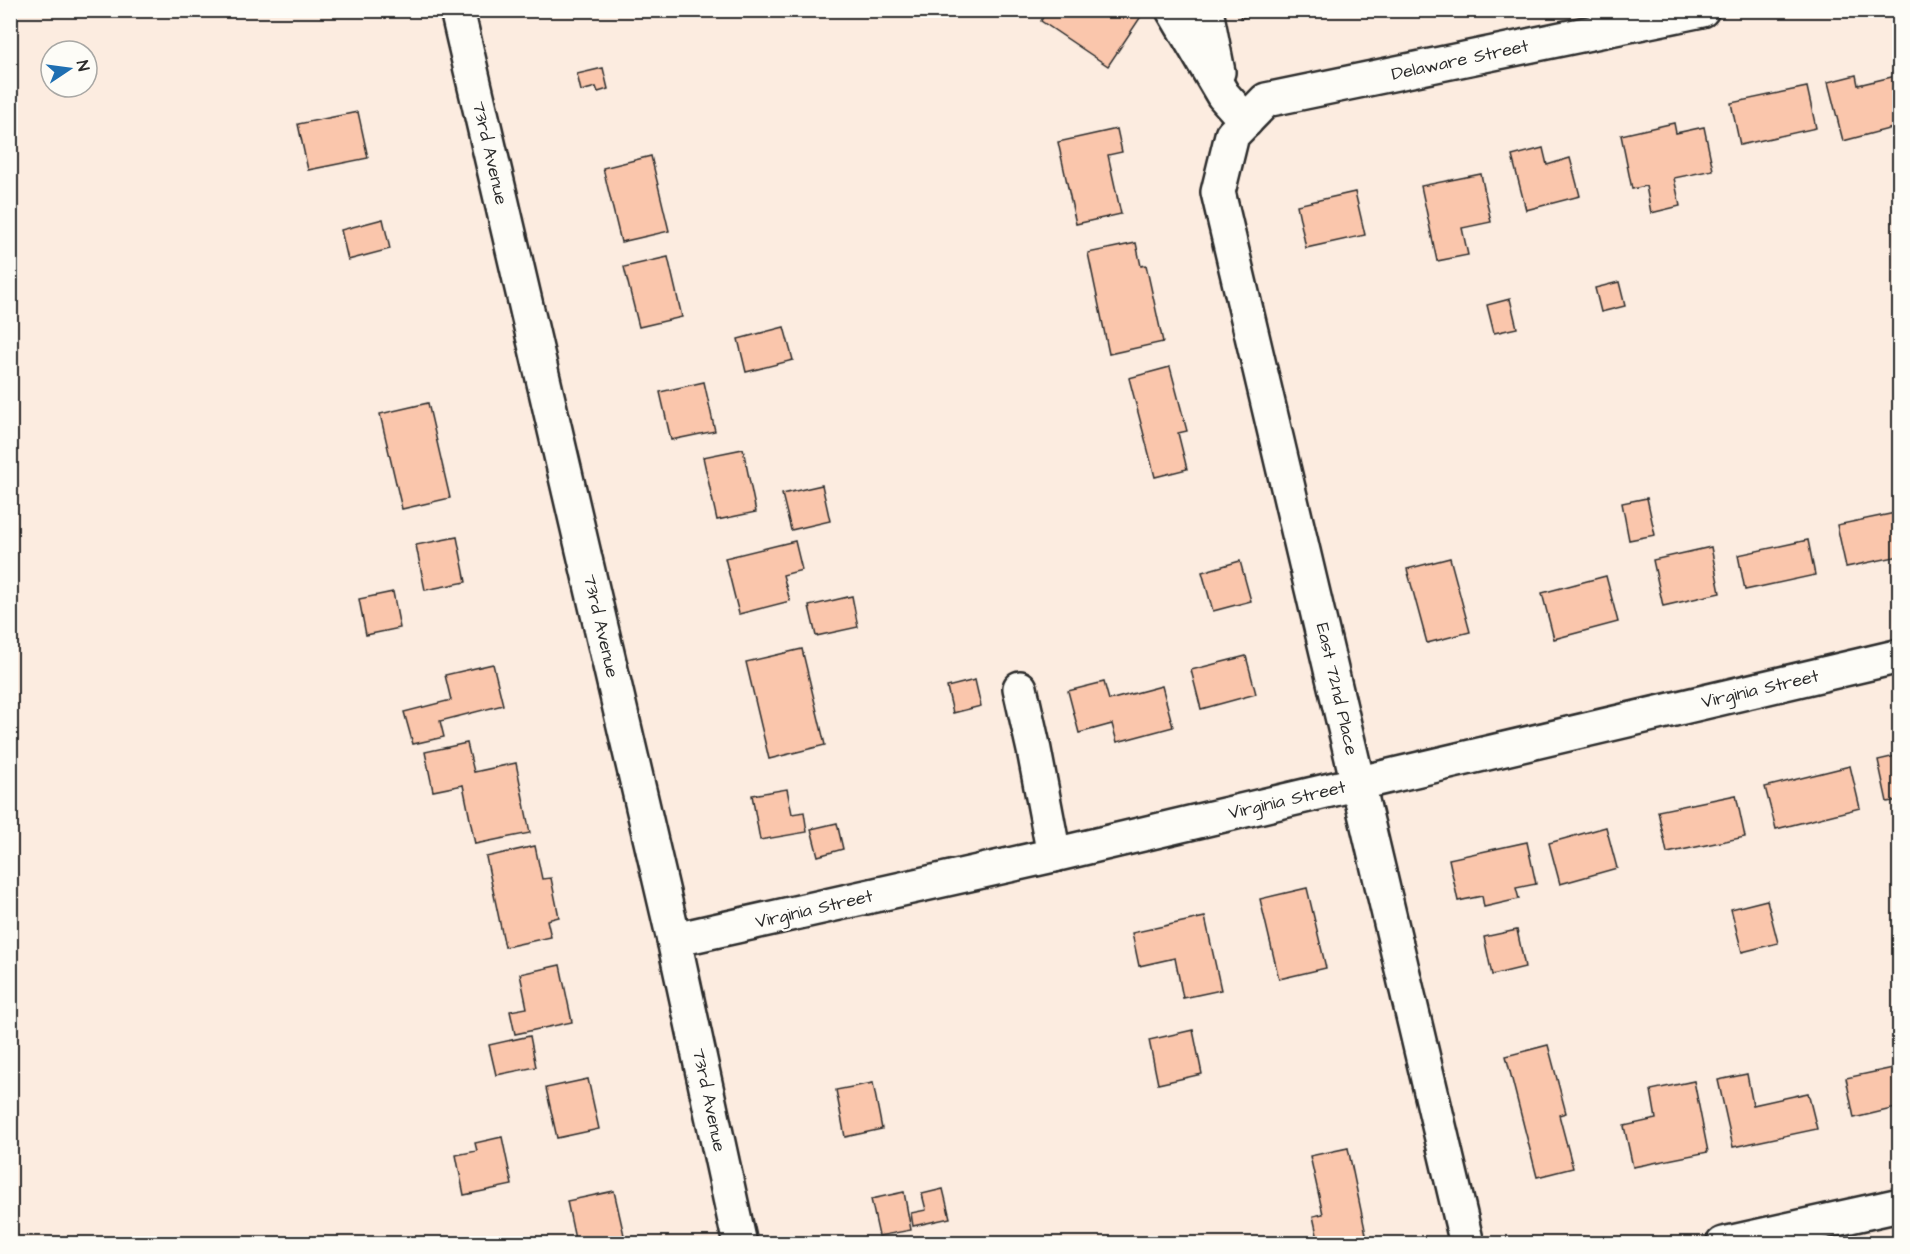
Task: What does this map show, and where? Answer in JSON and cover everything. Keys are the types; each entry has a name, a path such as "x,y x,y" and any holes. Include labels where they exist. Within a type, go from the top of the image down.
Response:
{"street":[{"name":"73rd Avenue","path":"457,10 674,940 740,1244"},
{"path":"1173,10 1223,95 1239,128"},
{"path":"1206,10 1223,95"},
{"name":"Delaware Street","path":"1239,128 1266,100 1702,10"},
{"name":"East 72nd Place","path":"1239,128 1218,192 1467,1244"},
{"name":"Virginia Street","path":"674,940 1054,855 1899,656"},
{"path":"1020,688 1054,855"},
{"path":"1723,1244 1899,1205"}],"building":[{"path":"1047,10 1141,10 1144,12 1108,66 1041,21"},
{"path":"1239,10 1274,10 1241,18"},
{"path":"603,68 608,89 598,92 596,87 581,91 577,74"},
{"path":"1856,75 1858,85 1900,75 1900,126 1843,141 1828,82"},
{"path":"1807,87 1816,128 1740,145 1731,103"},
{"path":"358,112 368,158 308,170 298,124"},
{"path":"1674,123 1676,133 1704,127 1713,170 1674,178 1680,206 1651,213 1646,186 1632,189 1621,135"},
{"path":"1117,129 1122,152 1108,155 1121,214 1076,224 1058,142"},
{"path":"1543,148 1547,165 1570,158 1580,196 1526,210 1512,156"},
{"path":"651,156 669,231 621,242 603,168"},
{"path":"1481,174 1491,222 1462,228 1468,255 1437,261 1421,186"},
{"path":"1355,192 1365,235 1306,248 1297,205"},
{"path":"383,219 390,249 348,260 341,230"},
{"path":"1136,243 1141,266 1146,265 1163,342 1109,354 1088,253"},
{"path":"668,257 682,317 639,327 624,267"},
{"path":"1619,282 1625,306 1601,312 1595,288"},
{"path":"1510,299 1517,328 1494,333 1487,305"},
{"path":"784,327 793,360 746,372 738,339"},
{"path":"1170,367 1187,431 1178,433 1187,469 1155,477 1129,378"},
{"path":"704,382 715,431 671,440 660,392"},
{"path":"428,403 450,498 402,509 380,414"},
{"path":"743,449 756,512 717,520 703,457"},
{"path":"822,485 830,521 791,530 782,494"},
{"path":"1647,498 1655,535 1629,540 1622,503"},
{"path":"1900,512 1900,556 1846,567 1837,525"},
{"path":"457,537 466,582 425,590 416,545"},
{"path":"1808,540 1815,575 1745,590 1738,555"},
{"path":"795,541 802,570 783,575 790,601 739,614 725,558"},
{"path":"1711,547 1720,593 1663,606 1653,560"},
{"path":"1450,558 1470,632 1427,643 1407,569"},
{"path":"1240,561 1251,601 1213,611 1202,572"},
{"path":"1606,576 1618,622 1554,639 1542,593"},
{"path":"393,592 400,628 366,635 359,599"},
{"path":"852,596 858,627 816,636 809,606"},
{"path":"802,649 825,745 769,759 746,662"},
{"path":"1246,656 1256,694 1201,709 1191,670"},
{"path":"493,664 503,705 440,721 444,737 413,744 404,712 451,700 445,675"},
{"path":"975,680 981,706 953,713 947,687"},
{"path":"1104,682 1109,700 1162,686 1173,727 1117,742 1112,724 1079,733 1068,691"},
{"path":"467,743 474,772 516,763 530,833 475,844 463,785 433,791 425,752"},
{"path":"1900,755 1900,800 1887,802 1878,760"},
{"path":"1850,766 1860,808 1776,829 1765,787"},
{"path":"787,789 792,814 804,812 807,832 760,840 752,795"},
{"path":"1736,795 1745,837 1667,853 1658,811"},
{"path":"837,823 843,849 818,856 811,829"},
{"path":"1606,827 1617,868 1560,884 1549,843"},
{"path":"1527,842 1536,884 1516,888 1519,899 1484,907 1482,896 1458,901 1449,859"},
{"path":"535,846 542,879 551,878 559,917 547,920 551,937 505,947 486,857"},
{"path":"1307,888 1326,968 1279,979 1260,899"},
{"path":"1767,900 1778,943 1742,952 1731,909"},
{"path":"1205,917 1221,990 1183,998 1175,958 1139,966 1132,933"},
{"path":"1517,930 1525,967 1492,975 1484,937"},
{"path":"560,965 572,1022 515,1034 510,1011 527,1008 520,974"},
{"path":"1193,1030 1202,1074 1158,1084 1149,1040"},
{"path":"530,1036 536,1067 496,1075 489,1045"},
{"path":"1548,1045 1566,1113 1559,1115 1573,1168 1537,1177 1506,1056"},
{"path":"1898,1067 1900,1107 1854,1118 1846,1078"},
{"path":"1747,1074 1753,1105 1808,1093 1817,1129 1733,1147 1718,1080"},
{"path":"588,1079 599,1129 557,1138 546,1088"},
{"path":"1694,1081 1708,1152 1633,1167 1624,1126 1656,1119 1651,1090"},
{"path":"873,1083 882,1129 845,1137 836,1090"},
{"path":"502,1137 512,1185 464,1195 456,1155 477,1151 475,1143"},
{"path":"1348,1148 1368,1244 1319,1244 1313,1216 1323,1214 1310,1156"},
{"path":"943,1189 950,1218 913,1226 911,1213 926,1210 922,1194"},
{"path":"614,1191 626,1244 576,1244 567,1201"},
{"path":"904,1192 911,1230 879,1236 871,1199"}]}
